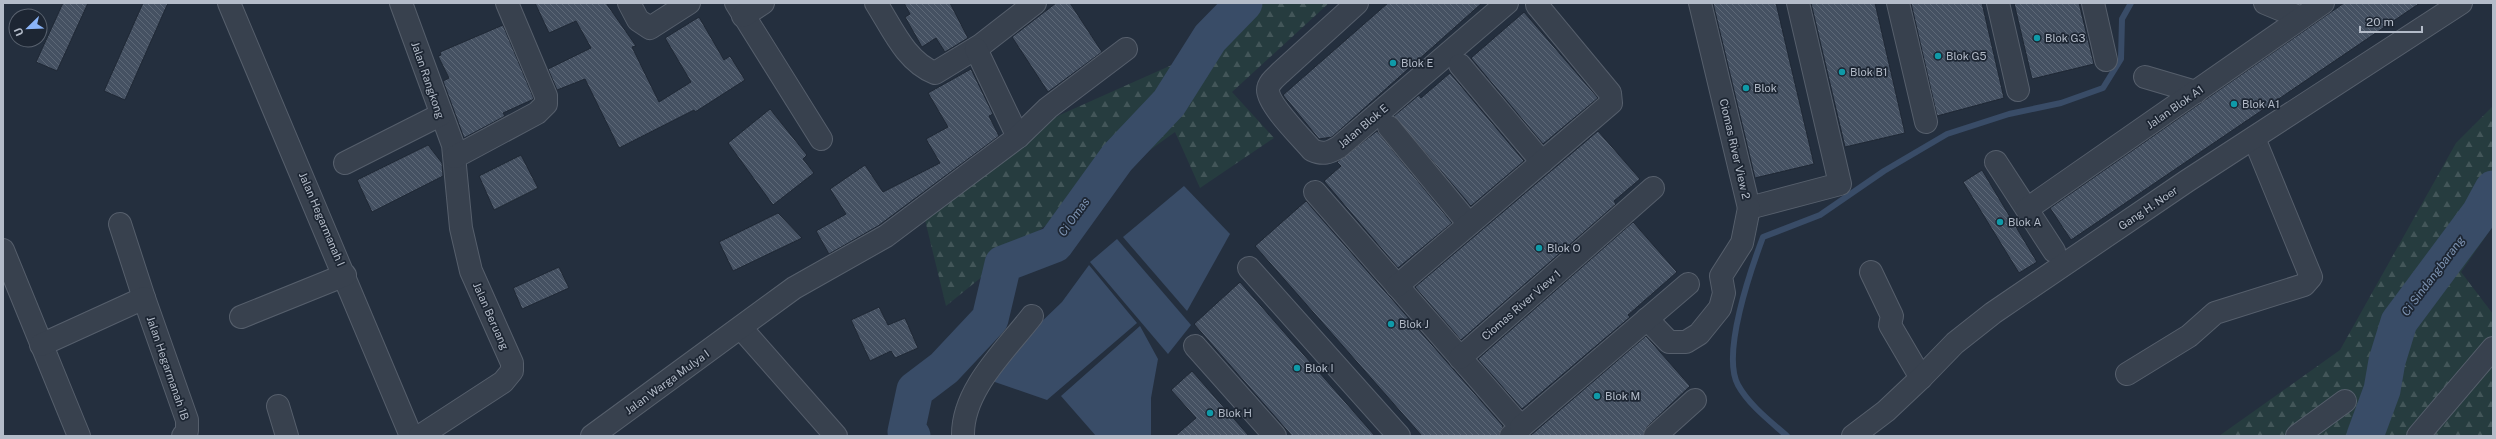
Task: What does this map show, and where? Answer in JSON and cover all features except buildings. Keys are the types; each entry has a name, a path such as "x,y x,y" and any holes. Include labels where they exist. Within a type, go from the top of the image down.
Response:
{"street":[{"name":"Jalan Hegarmanah I","path":"229,3 345,275 422,435"},
{"path":"455,157 537,113 546,104 546,96 507,3"},
{"path":"629,3 638,20 650,28 690,3"},
{"path":"763,3 739,10 821,139"},
{"path":"876,3 910,57 922,68 935,72 976,49 1035,3"},
{"name":"Jalan Blok E","path":"1357,3 1280,73 1271,82 1268,90 1270,99 1277,109 1312,150 1319,153 1328,153 1339,147 1507,3"},
{"name":"Ciomas River View 2","path":"1700,3 1749,208 1840,184 1798,3"},
{"path":"1898,3 1926,122"},
{"path":"1998,3 2018,90"},
{"path":"2092,3 2106,60"},
{"path":"2265,3 2301,18"},
{"name":"Jalan Blok A1","path":"2027,209 2323,3"},
{"name":"Gang H. Noer","path":"1853,436 1922,378 1955,343 1993,313 2254,138 2461,3"},
{"name":"Jalan Rangkong","path":"408,5 440,115 453,144 455,157"},
{"path":"1397,286 1611,103 1610,93 1537,5"},
{"path":"976,49 1018,137"},
{"name":"Jalan Warga Mulya I","path":"592,436 794,288 886,236 1018,137 1048,108 1126,49"},
{"path":"1460,65 1542,162"},
{"path":"2146,77 2196,92"},
{"path":"345,164 440,115"},
{"path":"1388,127 1469,224"},
{"path":"2127,374 2189,336 2215,313 2304,285 2311,277 2254,138"},
{"name":"Jalan Beruang","path":"422,435 503,382 512,371 512,363 471,271 465,249 455,157"},
{"path":"1996,162 2054,251"},
{"name":"Ciomas River View 1","path":"1460,358 1653,188"},
{"path":"1315,192 1460,358 1516,431 1688,284"},
{"path":"1647,320 1669,342 1686,342 1699,334 1720,308 1724,293 1721,276 1742,242 1749,208"},
{"name":"Jalan Hegarmanah 1B","path":"120,224 144,298 187,420 187,431 183,436"},
{"path":"3,250 79,436"},
{"path":"1249,268 1399,436"},
{"path":"1871,272 1892,316 1890,325 1922,378"},
{"path":"241,317 345,275"},
{"path":"41,345 144,298"},
{"path":"963,434 962,420 979,384 1032,316"},
{"path":"741,328 836,436"},
{"path":"1195,346 1275,436"},
{"path":"2418,436 2493,348"},
{"path":"1655,436 1695,400"},
{"path":"2297,436 2345,401"},
{"path":"278,406 287,436"}],"green space":[{"path":"1259,3 1329,3 1232,92 1274,138 1200,188 1175,132 1042,228 946,306 925,220 1053,118 1212,47"},
{"path":"2493,106 2493,226 2461,272 2493,314 2493,436 2219,436 2340,350 2456,143"}],"water":[{"path":"1184,186 1230,234 1187,311 1123,237"},
{"path":"1117,239 1191,325 1168,354 1090,262"},
{"path":"1089,265 1137,323 1047,400 992,381 1037,326 1062,302"},
{"path":"1140,326 1158,359 1151,398 1151,436 1096,436 1061,396"}],"waterway":[{"name":"Ci Omas","path":"912,436 906,432 915,390 944,368 990,319 1003,264 1055,244 1117,158 1169,103 1210,38 1244,3"},
{"path":"1787,436 1748,399 1738,385 1734,371 1733,353 1735,333 1745,290 1763,237 1820,215 1884,171 1947,134 2009,114 2061,103 2103,88 2121,59 2122,19 2131,3"},
{"name":"Ci Sindangbarang","path":"2365,436 2382,390 2387,361 2399,322 2480,213 2493,189"}],"place":[{"name":"Blok G3","path":"2037,38"},
{"name":"Blok G5","path":"1938,56"},
{"name":"Blok E","path":"1393,63"},
{"name":"Blok B1","path":"1842,72"},
{"name":"Blok","path":"1746,88"},
{"name":"Blok A1","path":"2234,104"},
{"name":"Blok A","path":"2000,222"},
{"name":"Blok O","path":"1539,248"},
{"name":"Blok J","path":"1391,324"},
{"name":"Blok I","path":"1297,368"},
{"name":"Blok M","path":"1597,396"},
{"name":"Blok H","path":"1210,413"}]}
